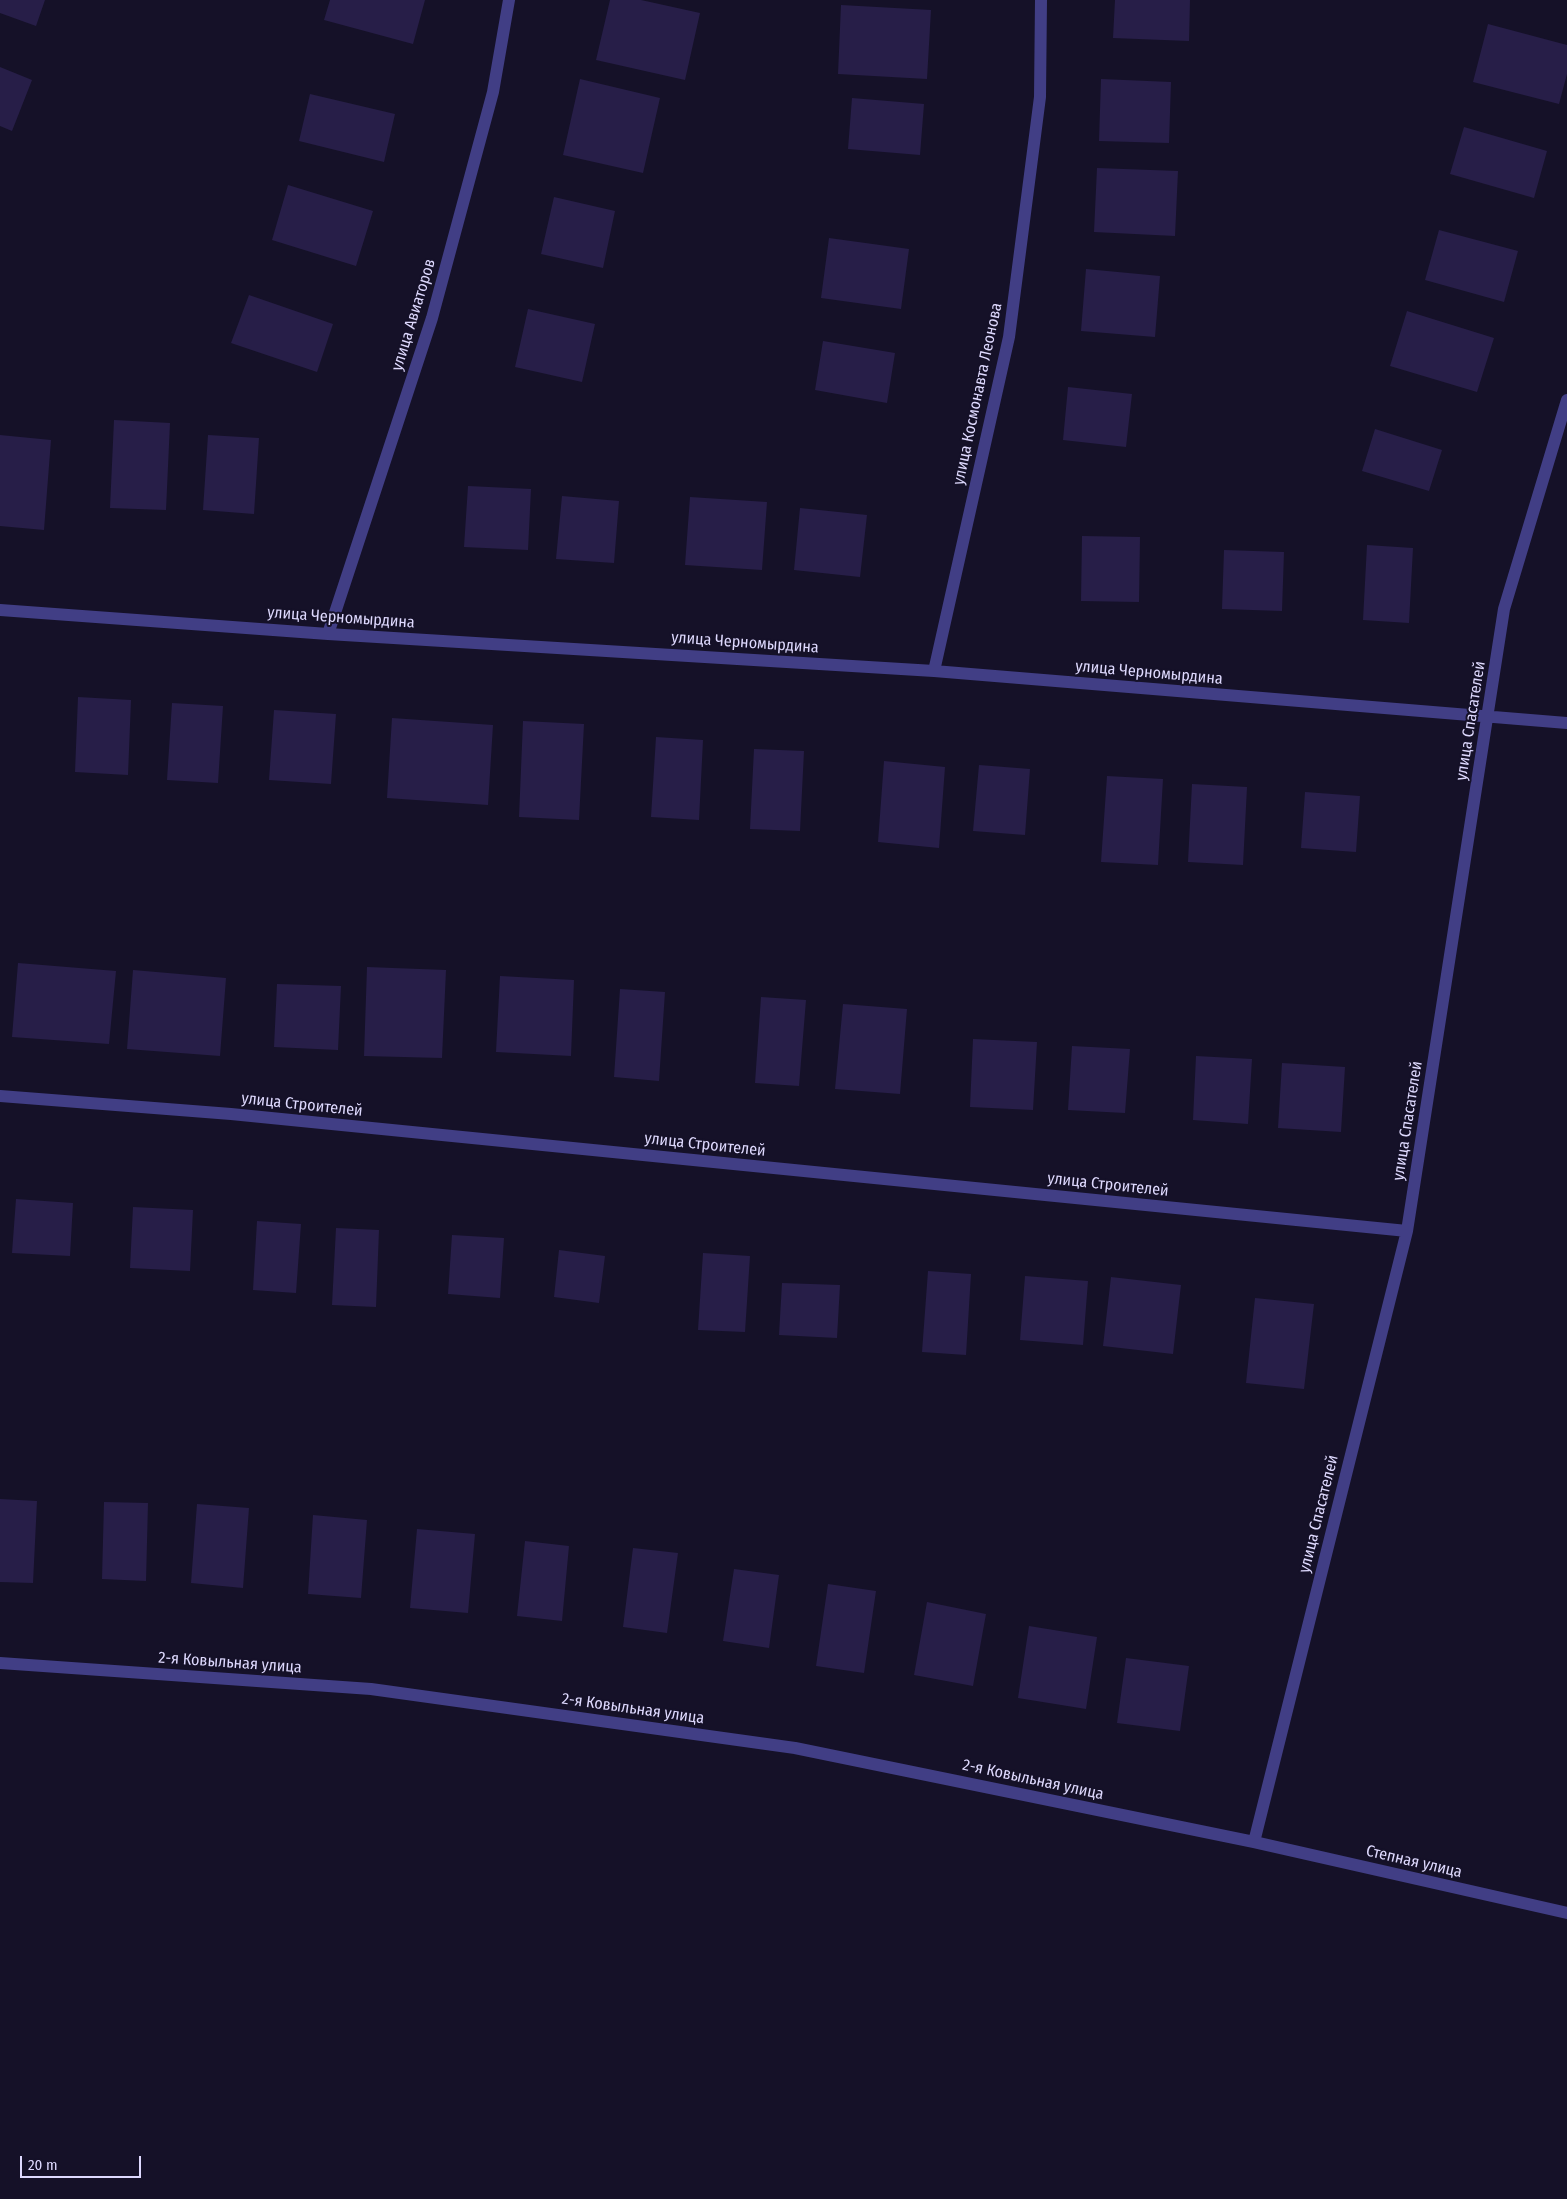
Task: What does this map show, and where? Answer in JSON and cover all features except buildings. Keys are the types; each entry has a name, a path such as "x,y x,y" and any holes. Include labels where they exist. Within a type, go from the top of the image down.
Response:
{"street":[{"name":"улица Авиаторов","path":"328,634 432,318 493,92 509,0"},
{"name":"улица Космонавта Леонова","path":"934,671 1010,337 1040,97 1041,0"},
{"name":"улица Спасателей","path":"1254,1842 1407,1231 1504,609 1567,400"},
{"name":"улица Черномырдина","path":"0,610 328,634 934,671 1567,723"},
{"name":"улица Строителей","path":"0,1096 231,1114 1407,1231"},
{"name":"2-я Ковыльная улица","path":"0,1663 371,1688 795,1748 1254,1842"},
{"name":"Степная улица","path":"1254,1842 1567,1913"}]}
